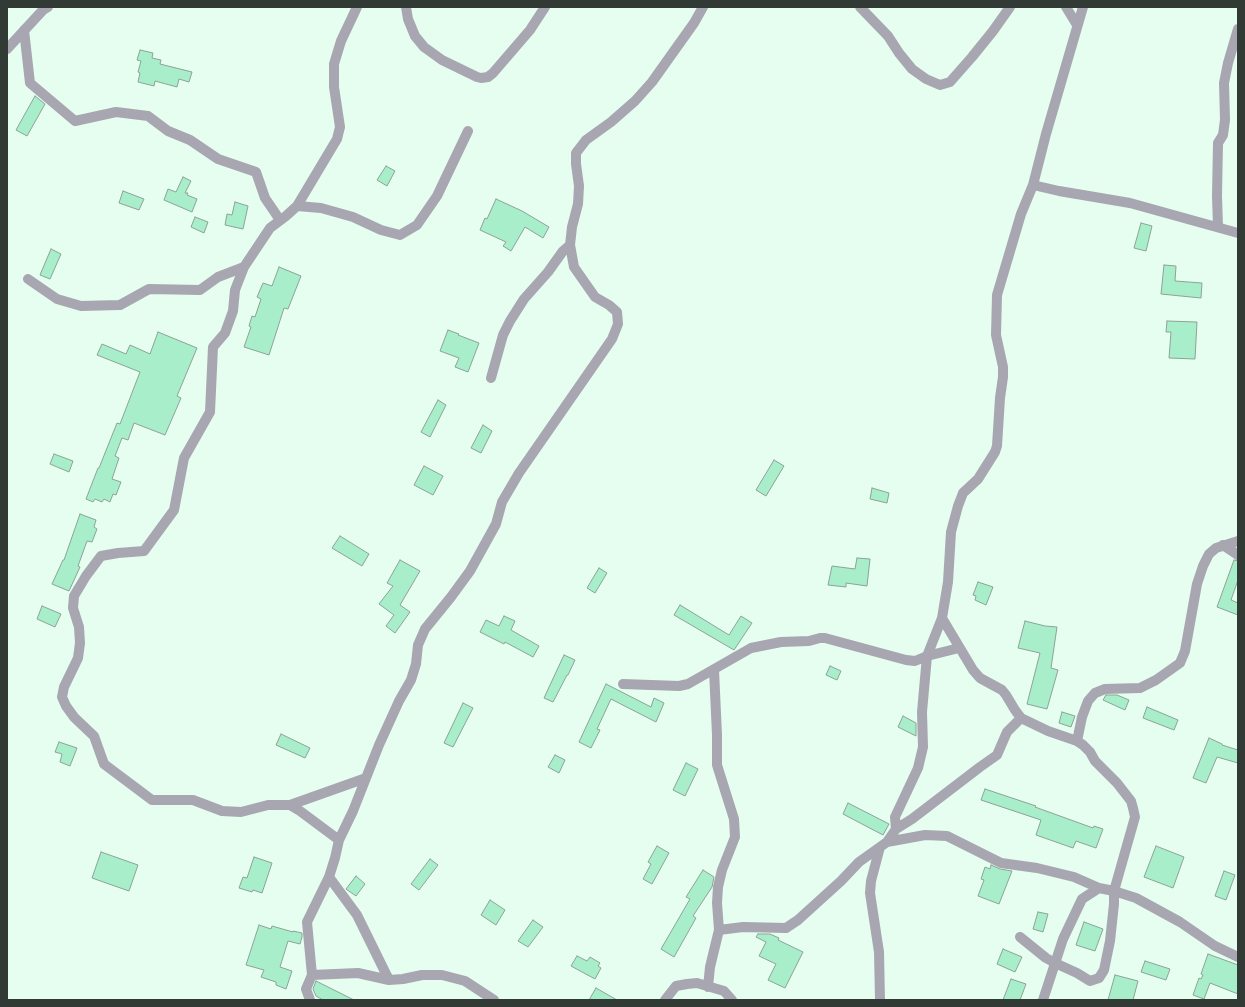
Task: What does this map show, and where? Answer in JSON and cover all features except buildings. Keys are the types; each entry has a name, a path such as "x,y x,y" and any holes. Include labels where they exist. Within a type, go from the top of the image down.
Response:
{"street":[{"path":"7,49 43,10 48,7"},
{"path":"357,7 341,41 334,64 334,87 340,127 337,139 297,206 270,228 244,267 235,290 233,311 225,333 214,347 210,412 184,458 174,510 144,551 101,556 86,576 74,596 74,608 79,628 80,643 78,658 64,687 62,698 70,712 94,736 104,764 152,800 193,800 222,811 241,812 268,805 290,805 366,778"},
{"path":"406,7 408,18 415,36 424,47 442,60 481,78 488,77 493,72 530,30 546,7"},
{"path":"310,1000 306,989 312,975 308,922 329,878 339,840 390,720 411,680 416,664 418,645 425,629 470,571 496,524 502,502 520,473 612,339 618,324 617,312 610,305 595,297 574,267 570,245 572,227 578,204 579,186 576,153 586,140 611,122 635,101 652,82 694,23 703,7"},
{"path":"860,7 888,36 912,69 926,80 940,85 950,82 993,31 1010,7"},
{"path":"1066,7 1077,25"},
{"path":"896,829 895,817 918,768 923,747 922,712 926,656 942,618 948,582 951,532 958,506 964,493 978,479 995,452 997,446 1003,372 996,335 997,295 1022,214 1033,184 1082,7"},
{"path":"1218,227 1218,143 1222,135 1225,120 1224,83 1238,29"},
{"path":"24,30 30,83 75,121 116,112 148,116 168,131 190,140 218,159 256,172 265,198 280,220"},
{"path":"297,206 321,208 353,217 381,230 400,235 417,225 437,196 468,130"},
{"path":"1033,184 1059,191 1130,203 1238,233"},
{"path":"491,378 503,335 510,321 524,299 570,245"},
{"path":"28,279 57,299 81,306 120,304 149,290 200,290 218,277 244,267"},
{"path":"1077,741 1082,717 1088,701 1095,692 1105,689 1140,688 1156,680 1180,663 1185,651 1197,584 1203,566 1209,554 1216,548 1238,541"},
{"path":"1223,545 1238,555"},
{"path":"942,618 959,648 980,678 1002,690 1021,718 1048,731 1077,741 1083,745 1090,752 1095,761 1117,783 1131,801 1133,808 1135,817 1114,891 1110,941 1104,970 1099,978 1090,981 1055,963 1046,958 1020,937"},
{"path":"623,684 679,686 688,684 751,648 781,642 809,641 820,638 915,661 926,656 959,648"},
{"path":"708,987 710,968 719,930 717,903 718,887 722,870 735,837 734,819 717,765 714,670"},
{"path":"719,930 743,927 786,928 798,920 841,881 859,862 884,844 896,829 912,819 997,755 1007,732 1021,718"},
{"path":"290,805 339,840"},
{"path":"884,844 925,835 947,836 1001,863 1037,868 1074,877 1099,888 1136,898 1174,919 1215,946 1238,957"},
{"path":"880,1000 879,952 870,893 870,881 884,844"},
{"path":"329,878 357,915 389,980"},
{"path":"1043,1000 1062,939 1082,899 1099,888"},
{"path":"312,975 358,973 389,980 422,975 442,975 465,981 494,1000"},
{"path":"665,1000 676,986 698,983 724,991 732,1000"}]}
